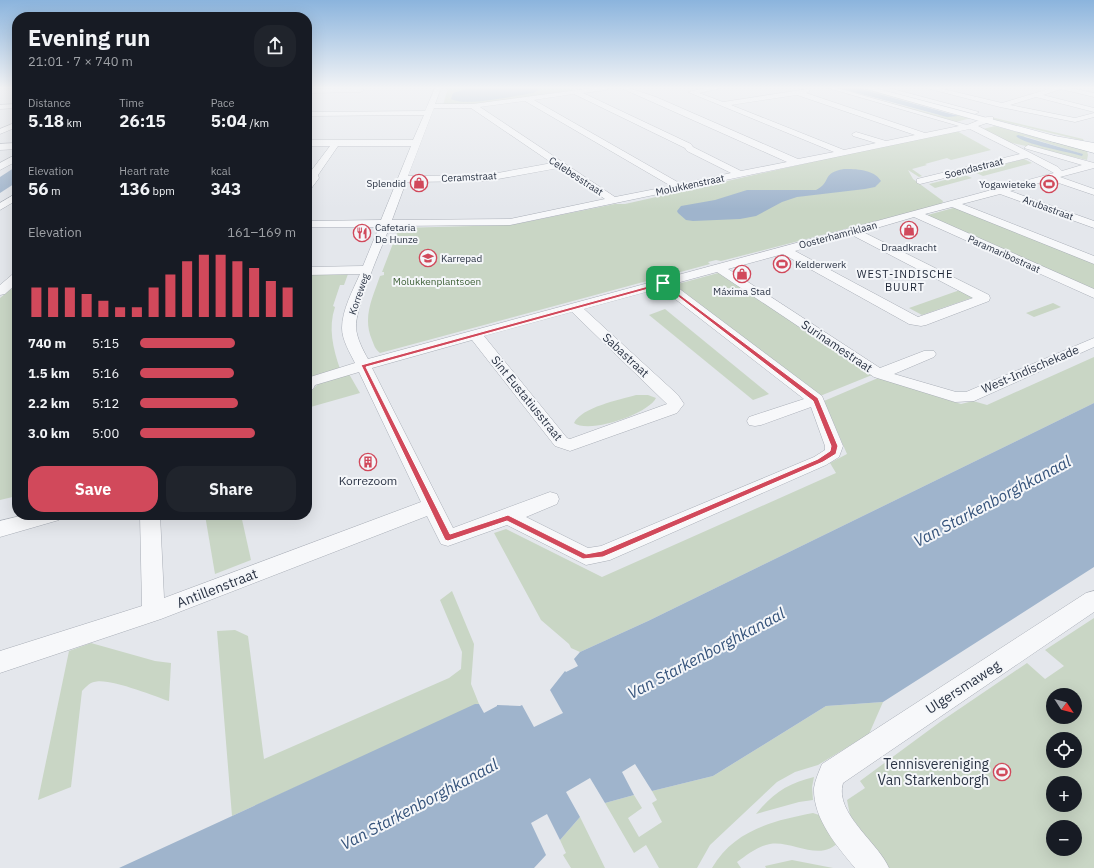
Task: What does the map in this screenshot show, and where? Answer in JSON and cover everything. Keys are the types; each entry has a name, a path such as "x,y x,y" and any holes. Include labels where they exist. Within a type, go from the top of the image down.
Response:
{"highway":[{"path":"1054,139 1094,150"}],"main road":[{"path":"1018,129 1054,139 1094,145"},
{"path":"1023,129 1094,145"}],"street":[{"name":"Korreweg","path":"422,129 354,304 348,328 363,366 448,538 508,517"},
{"name":"Celebesstraat","path":"506,129 614,201"},
{"path":"579,129 680,186"},
{"path":"651,129 740,174"},
{"path":"720,129 796,162"},
{"path":"784,129 842,152"},
{"path":"903,129 922,135"},
{"name":"Molukkenstraat","path":"312,224 510,222 950,129"},
{"name":"Soendastraat","path":"973,129 1028,155 1055,175 1094,192"},
{"path":"856,134 883,143"},
{"path":"312,143 416,143"},
{"path":"312,181 314,178 313,175 336,143"},
{"path":"1005,143 1093,165"},
{"path":"0,146 12,146"},
{"name":"Soendastraat","path":"920,181 1028,155"},
{"path":"0,167 12,160"},
{"name":"Ceramstraat","path":"402,179 487,178 559,165"},
{"name":"Oosterhamriklaan","path":"312,381 475,334 1093,165"},
{"name":"Arubastraat","path":"1002,191 1094,225"},
{"path":"0,207 12,199"},
{"path":"953,204 1094,260"},
{"name":"Paramaribostraat","path":"915,214 1094,294"},
{"path":"786,250 914,322 921,322 984,298 981,295 853,231"},
{"name":"Surinamestraat","path":"719,268 879,374 955,397 968,397"},
{"path":"312,271 367,270"},
{"path":"0,275 12,276"},
{"path":"0,291 12,280"},
{"path":"508,517 586,557 603,554 829,457 833,452 834,446 816,400 663,283"},
{"name":"Sabastraat","path":"574,307 676,404"},
{"name":"Sint Eustatiusstraat","path":"475,334 561,442 570,445 672,409 676,404"},
{"name":"West-Indischekade","path":"968,397 1094,342"},
{"path":"879,374 929,354"},
{"path":"756,421 816,400"},
{"path":"508,517 550,499"},
{"name":"Antillenstraat","path":"0,662 153,612 432,506"},
{"path":"0,529 33,520"},
{"path":"150,520 153,612"},
{"name":"Ulgersmaweg","path":"874,868 833,814 828,802 827,792 828,782 832,774 1094,600"}],"green space":[{"path":"983,129 1004,129 1087,151 1088,155 1087,160 1008,142","holes":["1024,136 1082,154 1028,142"]},
{"path":"1032,129 1039,129 1083,139 1084,141"},
{"name":"Molukkenplantsoen","path":"955,130 991,150 951,160 947,158 912,169 922,176 919,177 908,170 913,179 943,201 942,204 721,261 716,260 708,262 710,264 380,353 376,348 369,332 368,315 372,299 380,276 384,275 384,272 382,272 399,228 511,225 615,204 625,204"},
{"path":"1024,159 1032,163 983,176 974,172"},
{"path":"965,175 972,178 935,188 929,184"},
{"path":"957,207 1094,263 1094,290 924,216"},
{"path":"722,272 872,375 820,396 674,285"},
{"path":"312,274 348,274 344,285 340,285 333,306 335,307 332,323 332,338 340,369 312,377"},
{"path":"12,288 12,497 0,500 0,298"},
{"path":"960,290 974,297 922,315 909,308"},
{"path":"1053,303 1061,307 1034,317 1026,313"},
{"path":"665,309 769,394 753,400 649,315"},
{"path":"1094,357 1094,403 648,621 580,652 571,648 569,644 541,620 494,533 506,529 602,577 836,473 830,463 847,454 824,401 878,378 961,404 973,401 987,405"},
{"path":"349,374 360,393 312,407 312,390 320,382"},
{"path":"636,395 648,395 656,398 651,404 642,410 618,421 592,426 582,426 574,423 578,417 593,408"},
{"path":"206,520 242,520 251,560 215,574"},
{"path":"452,591 474,644 471,684 479,704 232,816 217,631 235,630 248,636 264,759 449,678 461,669 462,652 440,600"},
{"name":"Tennisvereniging Van Starkenborgh","path":"1094,618 1094,868 888,868 850,815 847,800 865,788 860,781 940,722 1027,663 1045,679 1064,666 1045,650"},
{"path":"91,643 155,661 171,663 169,701 120,684 101,681 89,684 82,691 71,787 38,800 69,651"},
{"path":"883,702 869,734 818,765 795,772 777,782 710,845 697,868 659,868 646,845 634,853 605,803 634,795 642,808 628,818 639,837 662,822 652,803 657,800 652,791 713,776 826,706"},
{"path":"814,777 812,787 813,800 799,802 756,814 781,790 796,782"},
{"path":"813,813 819,815 840,840 833,847 816,851 788,845 770,844 757,849 737,862 741,868 712,868 731,844 755,829 783,820"},
{"path":"580,817 605,868 571,868 563,855 566,853 560,840"},
{"path":"792,860 833,868 766,868 765,866"}],"water":[{"path":"1018,135 1083,154 1082,156 1037,145 1020,139 1016,136"},
{"path":"12,169 12,185 0,193 0,177"},
{"path":"844,169 869,172 878,177 881,181 875,187 865,189 797,197 782,202 756,216 740,219 693,221 686,220 677,211 681,206 715,200 747,190 816,190 824,184 829,175"},
{"name":"Van Starkenborghkanaal","path":"1094,403 1094,567 883,702 826,706 713,776 652,791 635,764 622,772 634,795 605,803 590,778 566,792 580,817 560,840 547,814 531,823 546,855 534,868 119,868 475,704 479,704 484,713 497,705 522,705 534,727 563,713 550,690 565,671 566,672 578,666 574,659 580,652 648,621"}],"place":[{"name":"Splendid","path":"419,183"},
{"name":"Yogawieteke","path":"1049,184"},
{"name":"Draadkracht","path":"909,230"},
{"name":"Cafetaria De Hunze","path":"362,233"},
{"name":"Karrepad","path":"428,258"},
{"name":"Kelderwerk","path":"782,264"},
{"name":"Máxima Stad","path":"742,274"},
{"name":"Korrezoom","path":"368,462"},
{"name":"Tennisvereniging Van Starkenborgh","path":"1002,772"}],"district":[{"name":"WEST-INDISCHE BUURT","path":"905,280"}],"route":[{"path":"663,283 816,400 834,446 833,452 829,457 603,554 586,557 573,552 508,517 448,538 363,366 438,344 663,283"}]}
